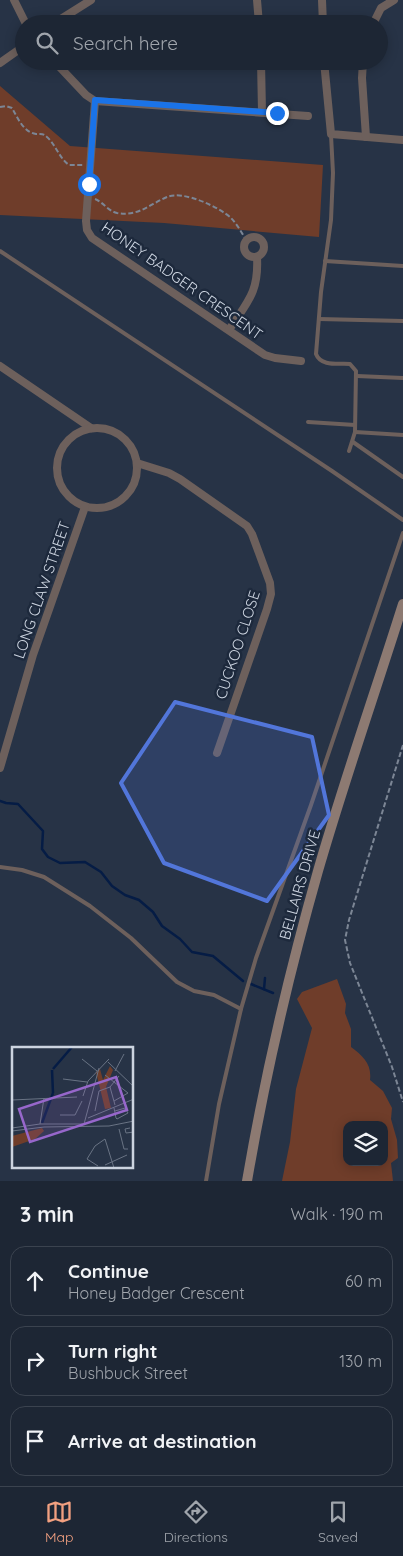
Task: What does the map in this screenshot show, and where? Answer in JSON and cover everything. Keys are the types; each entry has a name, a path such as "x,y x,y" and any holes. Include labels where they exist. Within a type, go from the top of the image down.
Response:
{"street":[{"path":"14,0 22,15"},
{"path":"67,15 91,0"},
{"path":"257,0 258,15"},
{"path":"322,0 323,15"},
{"path":"378,15 381,8 394,0"},
{"path":"0,63 15,52"},
{"path":"62,70 88,97 95,100 308,116"},
{"path":"260,70 262,112"},
{"path":"325,70 330,134 403,140"},
{"path":"362,70 366,137"},
{"name":"HONEY BADGER CRESCENT","path":"95,100 86,227 90,236 96,242 269,356 301,361"},
{"path":"252,237 262,240 264,250 262,254 257,258 250,257 245,253 244,246 246,240 252,237"},
{"path":"229,330 255,288 258,273 257,258"},
{"path":"0,366 91,428"},
{"path":"91,428 112,430 122,436 129,443 137,462 137,476 132,489 123,499 112,506 98,509 85,507 73,500 64,491 58,478 57,465 60,452 68,441 79,432 91,428"},
{"name":"CUCKOO CLOSE","path":"137,462 169,473 180,479 243,522 252,534 270,583 271,594 268,609 217,753"},
{"name":"LONG CLAW STREET","path":"0,768 33,655 85,507"},
{"name":"BELLAIRS DRIVE","path":"248,1181 268,1070 293,963 332,826 403,604"}],"lane":[{"path":"330,134 333,173 331,220 316,354 324,363 352,365 356,369 355,432 349,451"},
{"path":"0,251 403,520"},
{"path":"325,261 403,266"},
{"path":"319,319 403,320"},
{"path":"357,376 403,378"},
{"path":"308,422 355,426"},
{"path":"355,432 403,435"},
{"path":"353,442 403,477"},
{"path":"206,1181 219,1104 241,1009 256,958 314,796 403,533"},
{"path":"0,867 22,870 44,877 90,906 124,933 177,982 194,991 214,995 241,1009"}],"path":[{"path":"0,107 12,108 25,130 34,134 43,134 49,138 57,152 69,165 91,164"},
{"path":"88,198 98,200 109,210 117,213 137,213 172,195 198,200 216,207 232,219 246,240"},
{"path":"403,745 349,920 345,940 350,963 392,1067 403,1102"}],"highlighted area":[{"path":"175,702 312,737 329,815 267,901 164,863 121,783"}],"shaded area":[{"path":"0,86 70,146 323,165 319,237 164,223 0,215"},
{"path":"337,979 346,1004 345,1013 351,1029 351,1047 366,1061 370,1069 370,1080 383,1091 392,1108 391,1119 397,1140 398,1158 391,1163 393,1181 282,1181 290,1142 296,1089 312,1028 297,999 302,992"}],"waterway":[{"path":"0,801 18,804 43,831 42,849 48,857 60,863 85,862 101,872 112,886 125,895 139,900 153,912 162,926 180,939 192,952 213,956 243,981"},
{"path":"264,989 265,978"},
{"path":"251,984 273,993"}],"route":[{"path":"89,184 95,100 277,113"}]}
